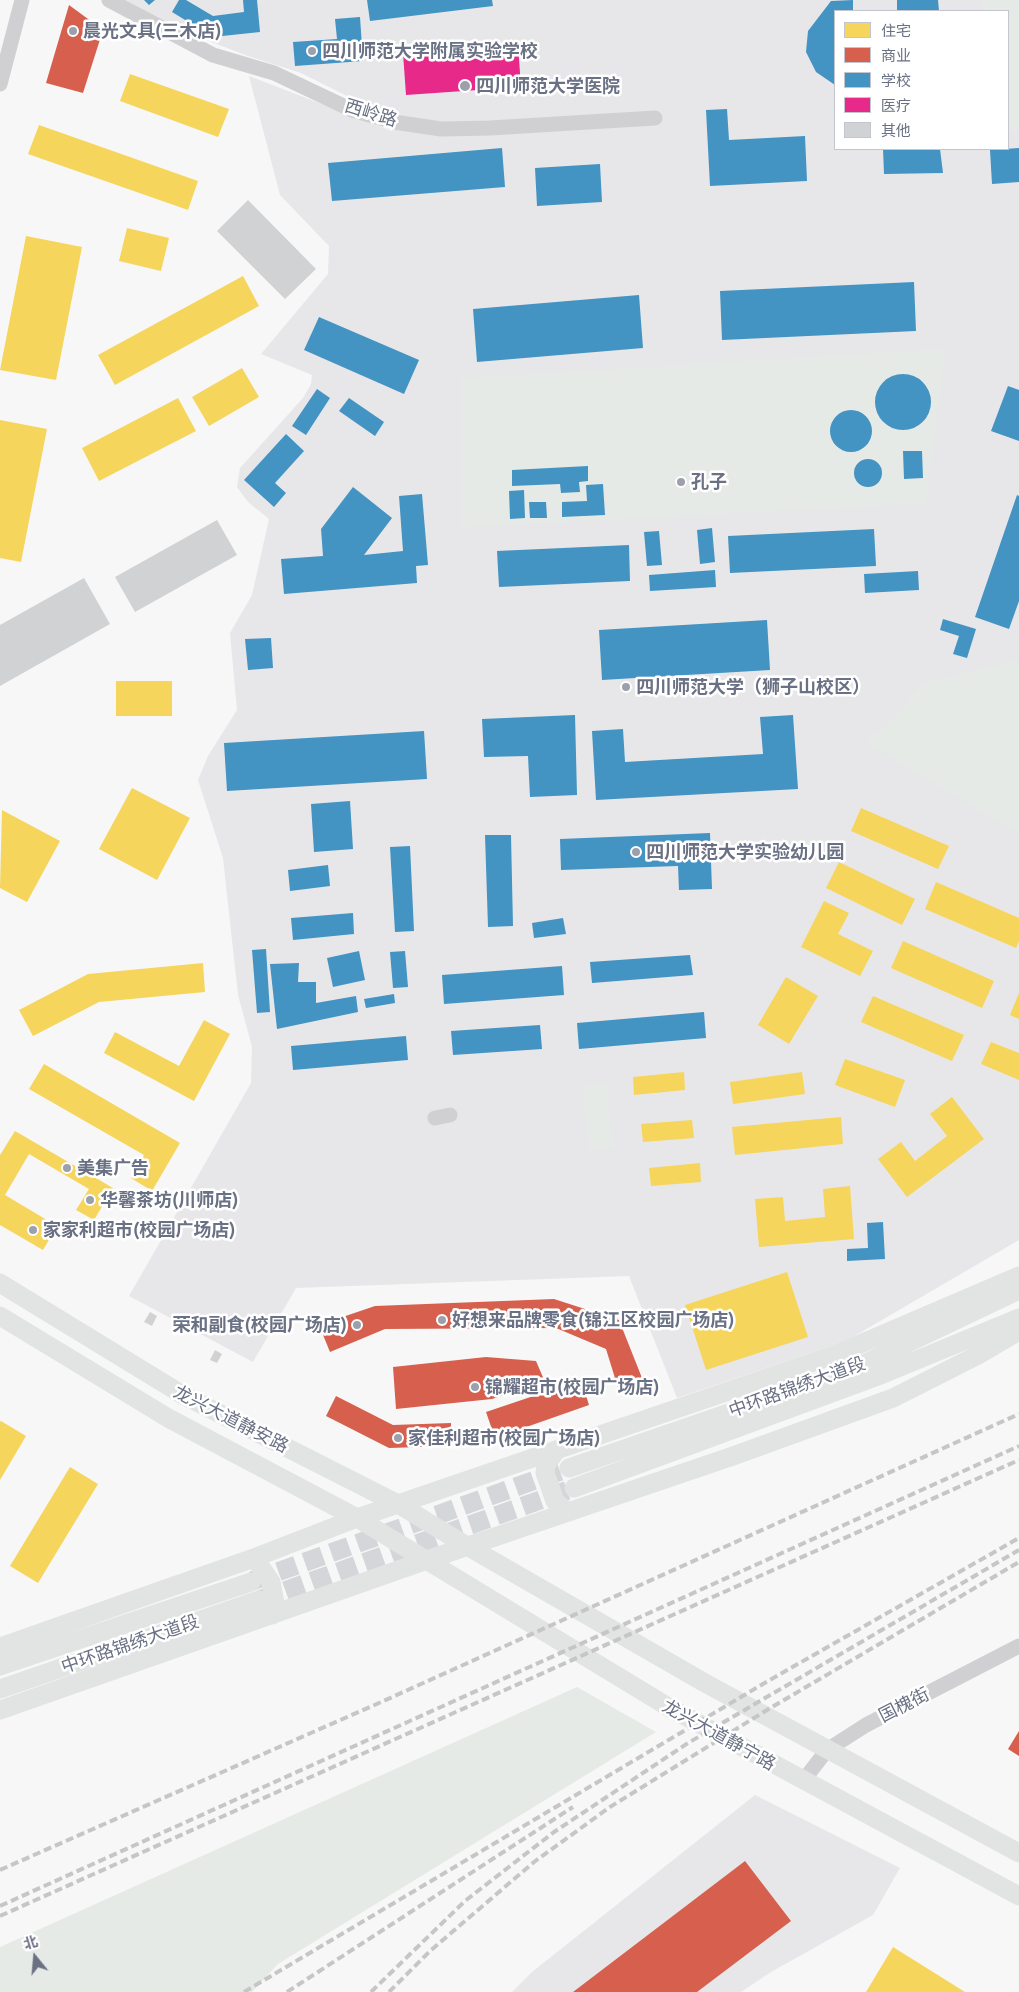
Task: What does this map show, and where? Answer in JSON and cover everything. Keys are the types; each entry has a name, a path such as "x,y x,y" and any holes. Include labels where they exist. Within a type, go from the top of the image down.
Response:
{"main road":[{"path":"0,1647 251,1559 357,1518 555,1452 837,1354 1019,1276"},
{"name":"龙兴大道静安路","path":"0,1283 183,1395 398,1504 467,1546"},
{"name":"中环路锦绣大道段","path":"569,1468 845,1373 1019,1290"},
{"name":"龙兴大道静安路","path":"0,1316 170,1419 357,1518 427,1560"},
{"name":"中环路锦绣大道段","path":"574,1488 883,1374 1019,1318"},
{"path":"0,1710 467,1546 733,1456 893,1398 978,1355 1019,1331"},
{"path":"555,1452 546,1465 545,1473 555,1501 567,1512"},
{"path":"467,1546 705,1683 1019,1853"},
{"path":"251,1559 258,1563 271,1582 275,1602 272,1615"},
{"name":"龙兴大道静宁路","path":"427,1560 670,1708 1019,1896"},
{"name":"中环路锦绣大道段","path":"0,1666 251,1582"},
{"name":"中环路锦绣大道段","path":"0,1689 259,1600"}],"street":[{"path":"0,84 22,0"},
{"name":"西岭路","path":"110,0 213,55 274,73 352,110 394,122 441,129 490,128 655,118"},
{"path":"434,1118 450,1115"},
{"name":"国槐街","path":"803,1781 827,1750 866,1725 1019,1646"}],"shaded area":[{"name":"四川师范大学（狮子山校区）","path":"125,0 1019,0 1019,1240 846,1341 677,1398 629,1276 296,1288 253,1362 129,1296 251,1083 252,1047 238,995 223,858 198,780 208,756 237,710 230,633 252,595 269,519 248,502 237,487 240,468 303,398 311,384 312,375 261,354 328,274 329,246 280,195 249,76 392,131 391,112 357,101 301,73 248,56 175,28"},
{"path":"982,0 1019,0 1019,130 1009,131 1009,10 983,10"},
{"path":"945,349 925,503 461,527 461,379"},
{"path":"1019,660 1019,833 866,742 893,720 922,684"},
{"path":"606,1084 613,1147 590,1150 583,1087"},
{"path":"577,1687 656,1732 278,1964 252,1992 0,1992 0,1947"},
{"path":"755,1795 900,1868 873,1915 771,1972 741,1992 512,1992 532,1972"}],"building: 住宅":[{"path":"130,74 229,109 218,137 120,101"},
{"path":"39,125 198,181 188,210 28,154"},
{"path":"127,228 169,238 161,271 119,261"},
{"path":"26,236 82,247 56,380 0,370"},
{"path":"243,276 259,306 115,385 98,355"},
{"path":"242,368 259,397 209,426 192,397"},
{"path":"178,398 196,431 99,481 82,448"},
{"path":"0,420 47,429 21,562 0,558"},
{"path":"116,681 172,681 172,716 116,716"},
{"path":"132,788 190,818 157,880 99,849"},
{"path":"861,808 949,846 938,869 851,831"},
{"path":"2,810 60,841 27,902 0,888"},
{"path":"839,862 915,899 902,925 826,888"},
{"path":"936,882 1019,918 1019,941 1016,948 925,909"},
{"path":"824,901 849,913 838,934 873,951 860,976 801,947"},
{"path":"903,941 994,981 982,1008 891,968"},
{"path":"203,963 205,992 99,1002 33,1036 19,1010 88,974"},
{"path":"786,977 818,996 789,1044 758,1025"},
{"path":"1019,993 1019,1019 1010,1015"},
{"path":"873,996 964,1035 952,1061 861,1022"},
{"path":"204,1020 230,1034 194,1101 104,1053 115,1032 179,1066"},
{"path":"991,1042 1019,1053 1019,1080 981,1064"},
{"path":"845,1059 905,1080 895,1107 835,1085"},
{"path":"44,1064 180,1143 152,1191 131,1178 144,1155 29,1089"},
{"path":"684,1072 685,1090 634,1095 633,1077"},
{"path":"802,1072 805,1094 733,1104 730,1082"},
{"path":"952,1097 984,1139 907,1197 878,1159 901,1142 915,1161 947,1136 930,1114"},
{"path":"841,1117 843,1144 735,1155 732,1127"},
{"path":"692,1120 694,1138 643,1142 641,1124"},
{"path":"15,1131 113,1188 94,1220 76,1210 89,1189 29,1154 5,1195 57,1226 43,1250 0,1225 0,1155"},
{"path":"700,1163 701,1182 651,1186 649,1168"},
{"path":"850,1186 854,1239 759,1247 755,1199 783,1197 785,1221 825,1217 823,1189"},
{"path":"787,1272 808,1337 706,1370 685,1305"},
{"path":"0,1422 26,1436 0,1480"},
{"path":"70,1467 98,1484 38,1583 10,1566"},
{"path":"893,1947 965,1992 866,1992"}],"building: 商业":[{"path":"69,5 103,30 83,93 46,83"},
{"path":"554,1299 619,1320 644,1383 619,1391 606,1349 556,1328 385,1329 330,1352 319,1325 375,1306"},
{"path":"486,1357 536,1361 545,1382 492,1399 396,1409 393,1367"},
{"path":"581,1380 589,1405 495,1438 486,1412"},
{"path":"336,1396 393,1425 451,1423 451,1446 389,1448 326,1416"},
{"path":"1019,1731 1019,1756 1008,1749"},
{"path":"745,1861 791,1921 697,1992 573,1992"}],"building: 学校":[{"path":"144,0 155,0 149,5"},
{"path":"179,0 186,0 213,16 244,12 243,0 257,0 260,32 213,37 172,12"},
{"path":"367,0 492,0 493,6 370,21"},
{"path":"853,0 853,10 834,10 834,84 816,72 806,52 808,31 831,1"},
{"path":"897,0 938,0 939,10 897,10"},
{"path":"360,17 363,61 295,66 293,42 337,39 335,19"},
{"path":"727,109 729,140 805,136 807,181 710,186 706,110"},
{"path":"502,148 505,187 332,201 328,163"},
{"path":"1019,148 1019,182 992,184 990,150"},
{"path":"883,150 940,150 943,173 884,174"},
{"path":"600,164 602,202 537,206 535,168"},
{"path":"914,282 916,331 722,340 720,291"},
{"path":"639,295 643,348 477,362 473,309"},
{"path":"319,317 419,360 404,394 304,350"},
{"path":"903,374 914,376 923,382 929,391 931,402 929,413 923,422 914,428 903,430 892,428 883,422 877,413 875,402 877,391 883,382 892,376"},
{"path":"1008,386 1019,390 1019,441 991,431"},
{"path":"317,389 330,398 306,435 292,426"},
{"path":"349,398 384,422 375,436 339,411"},
{"path":"855,410 863,413 869,419 872,431 869,443 863,449 847,452 839,449 833,443 830,427 833,419 839,413"},
{"path":"286,434 304,451 275,483 286,493 274,507 244,480"},
{"path":"903,451 922,451 923,478 904,479"},
{"path":"868,459 878,463 882,473 878,483 868,487 858,483 854,473 858,463"},
{"path":"588,466 588,481 579,482 580,492 561,493 560,484 512,486 512,470"},
{"path":"603,484 605,515 562,517 562,502 587,501 586,485"},
{"path":"353,487 392,518 364,555 403,551 399,496 422,494 428,565 416,566 417,583 284,594 281,559 323,556 321,529"},
{"path":"524,490 525,518 510,519 509,491"},
{"path":"1017,495 1019,496 1019,601 1009,629 975,617"},
{"path":"529,502 546,502 547,518 530,518"},
{"path":"712,528 715,562 700,564 697,530"},
{"path":"874,529 876,566 730,573 728,536"},
{"path":"659,531 662,565 647,566 644,532"},
{"path":"629,545 630,581 499,587 497,551"},
{"path":"715,570 716,587 650,591 649,575"},
{"path":"918,571 919,590 865,593 864,574"},
{"path":"943,619 976,629 967,658 953,654 959,636 940,630"},
{"path":"767,620 770,670 602,680 599,630"},
{"path":"271,638 273,668 248,670 245,639"},
{"path":"575,715 577,795 530,797 528,756 484,757 482,719"},
{"path":"793,715 798,789 596,800 592,731 623,729 625,762 763,754 760,717"},
{"path":"424,731 427,779 227,791 224,743"},
{"path":"350,801 353,849 314,852 311,804"},
{"name":"四川师范大学实验幼儿园","path":"710,833 712,889 679,890 678,866 561,870 560,839"},
{"path":"485,835 511,835 513,926 488,927"},
{"path":"410,846 414,931 395,932 390,847"},
{"path":"328,865 330,886 290,891 288,870"},
{"path":"353,913 354,934 293,940 291,918"},
{"path":"563,918 566,934 534,938 532,923"},
{"path":"266,949 270,1012 257,1013 252,950"},
{"path":"359,951 365,980 333,987 327,958"},
{"path":"405,951 408,987 393,988 390,952"},
{"path":"690,955 693,975 592,983 590,962"},
{"path":"299,963 298,982 316,982 316,1003 356,996 358,1012 277,1029 270,964"},
{"path":"562,966 564,995 444,1004 442,975"},
{"path":"394,994 395,1003 366,1008 364,999"},
{"path":"704,1012 706,1038 579,1049 577,1023"},
{"path":"540,1025 542,1049 453,1055 451,1031"},
{"path":"406,1036 408,1060 293,1070 291,1046"},
{"path":"883,1222 885,1259 847,1261 847,1249 868,1248 867,1223"}],"building: 医疗":[{"path":"518,45 521,87 406,95 403,53"}],"building: 其他":[{"path":"248,200 316,269 285,299 217,231"},
{"path":"217,520 237,555 135,612 115,577"},
{"path":"84,578 110,624 0,686 0,625"},
{"path":"150,1312 157,1316 152,1326 144,1322"},
{"path":"215,1350 222,1354 217,1363 210,1360"}],"tunnel":[{"path":"252,1581 569,1468"},
{"path":"259,1600 574,1488"}],"railway":[{"path":"0,1870 379,1703 1019,1414"},
{"path":"0,1906 1019,1446"},
{"path":"0,1916 1019,1460"},
{"path":"244,1992 768,1681 1019,1538"},
{"path":"371,1992 465,1901 554,1832 688,1743 1019,1550"},
{"path":"389,1992 430,1951 534,1862 610,1807 767,1710 1019,1562"},
{"path":"287,1992 573,1807"}],"place":[{"name":"晨光文具(三木店)","path":"73,31"},
{"name":"四川师范大学附属实验学校","path":"312,51"},
{"name":"四川师范大学医院","path":"465,86"},
{"name":"孔子","path":"681,482"},
{"name":"四川师范大学（狮子山校区）","path":"626,687"},
{"name":"四川师范大学实验幼儿园","path":"636,852"},
{"name":"美集广告","path":"67,1168"},
{"name":"华馨茶坊(川师店)","path":"90,1200"},
{"name":"家家利超市(校园广场店)","path":"33,1230"},
{"name":"好想来品牌零食(锦江区校园广场店)","path":"442,1320"},
{"name":"荣和副食(校园广场店)","path":"357,1325"},
{"name":"锦耀超市(校园广场店)","path":"475,1387"},
{"name":"家佳利超市(校园广场店)","path":"398,1438"}]}
